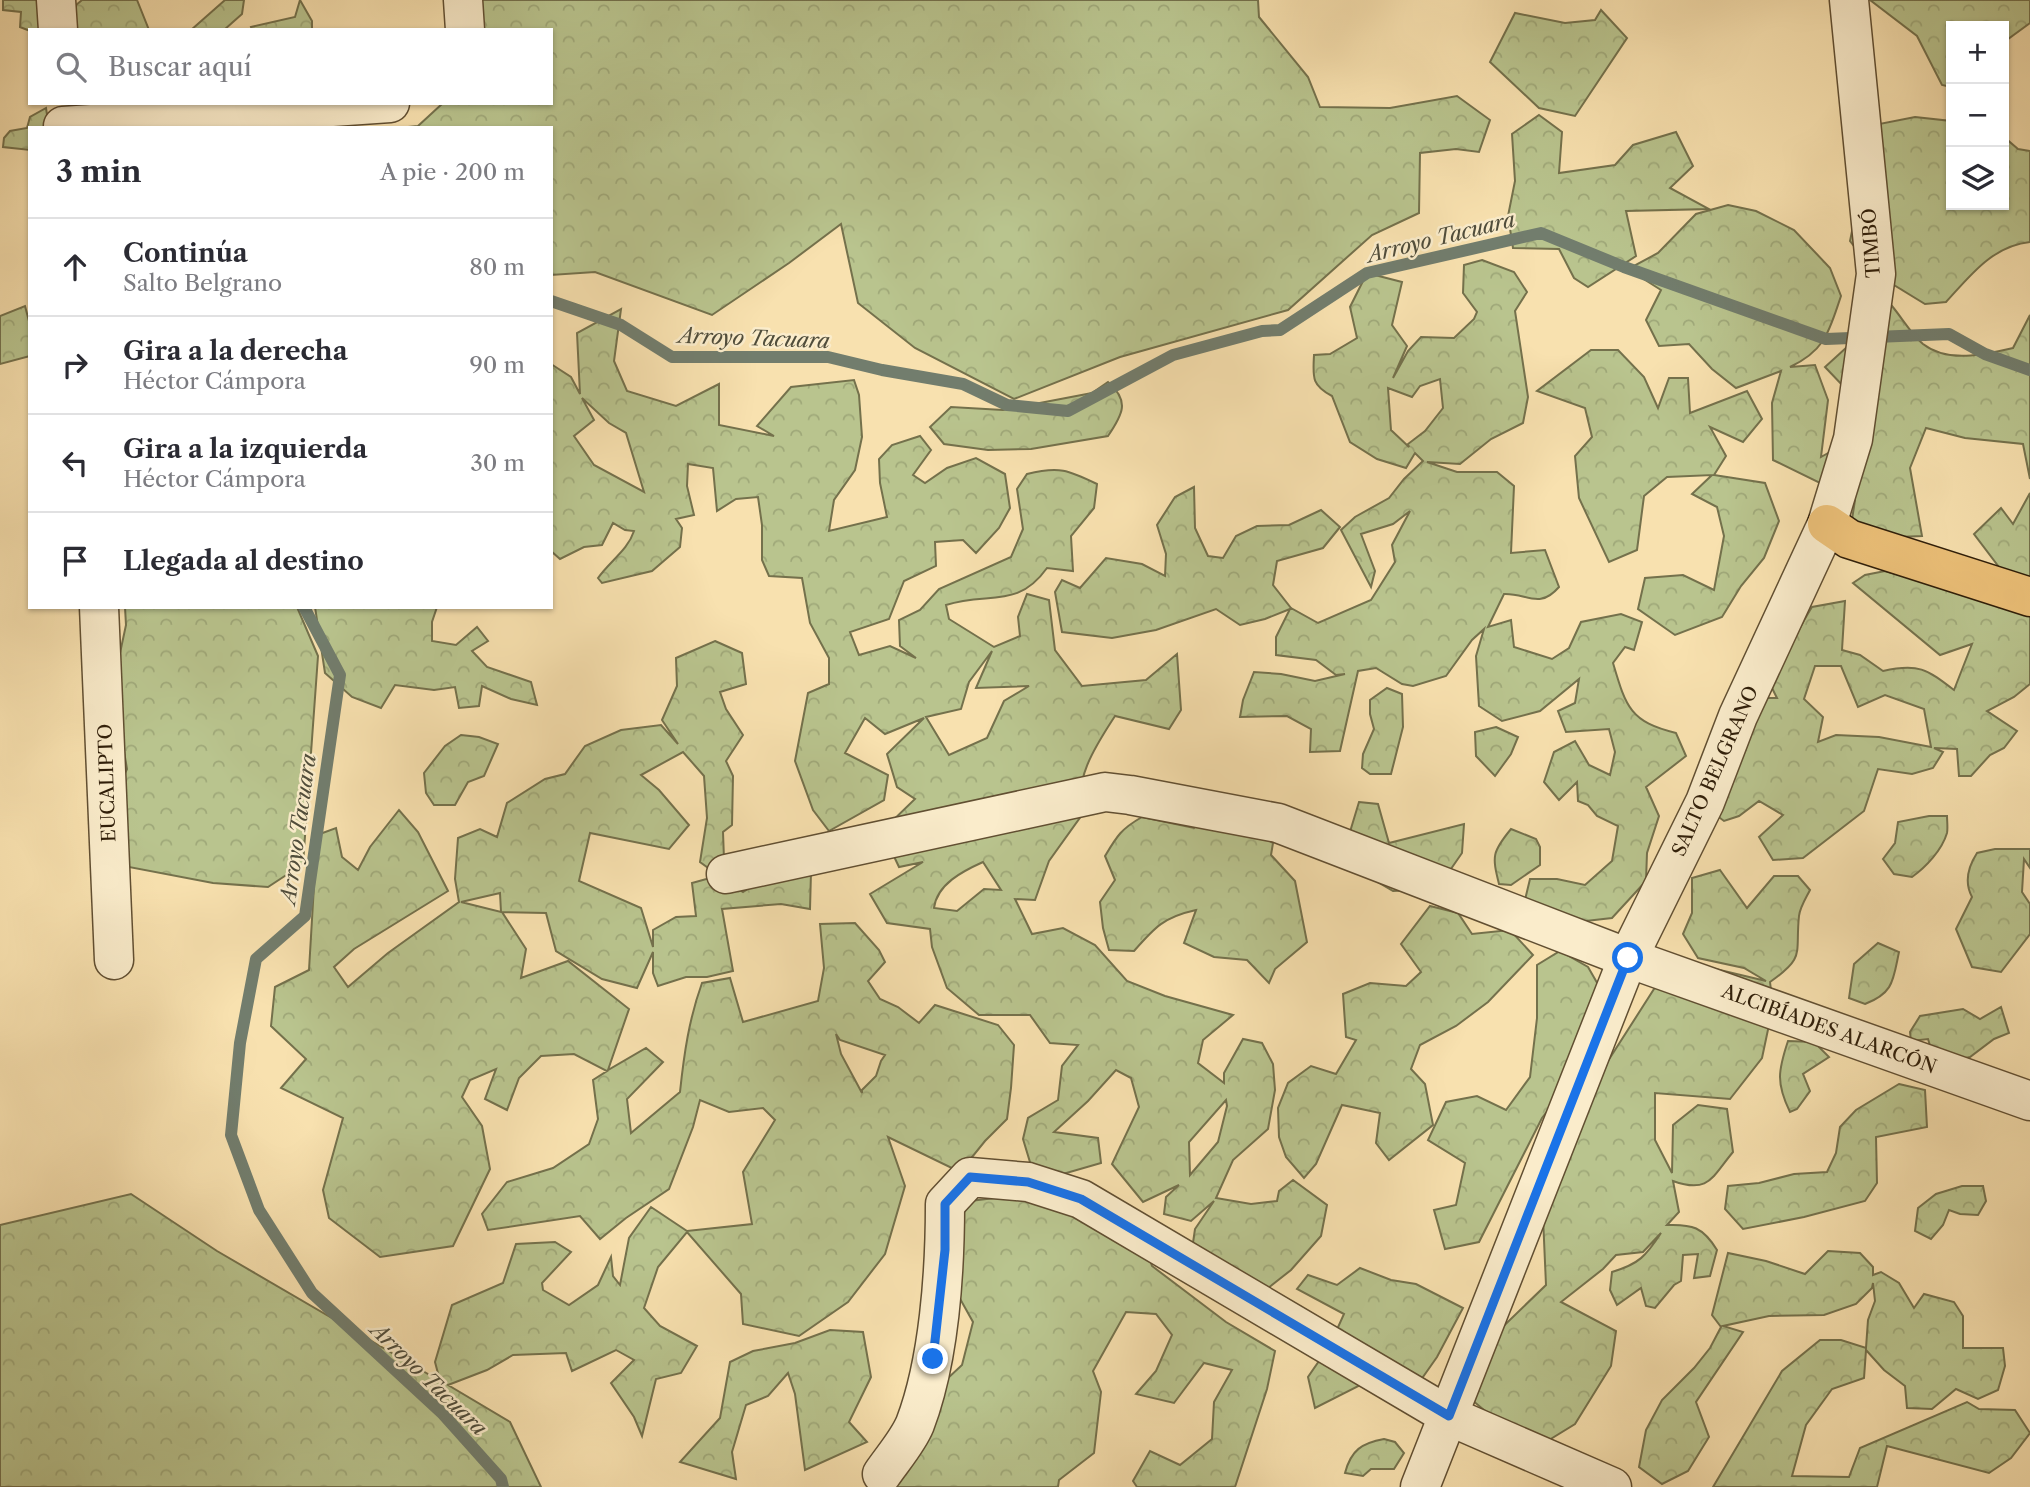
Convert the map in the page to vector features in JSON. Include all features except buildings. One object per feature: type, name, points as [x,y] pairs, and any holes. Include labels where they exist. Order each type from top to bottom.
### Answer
[{"type":"main road","points":[[1827,524],[1849,539],[2030,597]]},
{"type":"street","points":[[56,0],[58,28]]},
{"type":"street","points":[[463,0],[465,28]]},
{"type":"street","name":"TIMBÓ","points":[[1827,524],[1853,439],[1876,274],[1849,0]]},
{"type":"street","points":[[63,119],[349,105]]},
{"type":"street","name":"SALTO BELGRANO","points":[[1420,1487],[1628,958],[1705,803],[1738,716],[1827,524]]},
{"type":"street","name":"EUCALIPTO","points":[[99,609],[114,960]]},
{"type":"street","name":"ALCIBÍADES ALARCÓN","points":[[726,874],[1105,792],[1278,823],[1628,958],[2030,1101]]},
{"type":"street","points":[[882,1474],[914,1426],[933,1359],[945,1250],[945,1204],[970,1177],[1028,1182],[1081,1199],[1449,1416],[1612,1487]]},
{"type":"green space","points":[[3,0],[43,0],[40,28],[28,28],[28,30],[20,27],[21,12],[3,10]]},
{"type":"green space","points":[[82,0],[137,0],[148,28],[70,28],[68,12]]},
{"type":"green space","points":[[225,0],[244,0],[242,14],[226,28],[193,28]]},
{"type":"green space","points":[[300,0],[312,21],[312,28],[251,27],[295,17]]},
{"type":"green space","points":[[445,0],[1258,0],[1259,17],[1308,77],[1320,107],[1390,108],[1457,96],[1490,120],[1479,152],[1456,149],[1420,153],[1419,213],[1372,235],[1288,310],[1120,357],[1014,399],[915,348],[858,303],[841,224],[712,315],[595,272],[553,275],[553,126],[418,126],[441,105],[553,105],[553,28],[470,28]]},
{"type":"green space","points":[[1870,0],[2030,0],[2030,23],[2009,38],[2009,21],[1946,21],[1946,86],[1942,85],[1917,36]]},
{"type":"green space","points":[[1601,10],[1627,38],[1575,116],[1539,108],[1490,62],[1515,13],[1565,23],[1595,20]]},
{"type":"green space","points":[[46,108],[49,126],[28,126],[28,150],[3,147],[4,138],[10,131],[27,128],[30,117]]},
{"type":"green space","points":[[1539,115],[1562,132],[1559,173],[1615,165],[1633,145],[1676,132],[1693,166],[1670,188],[1709,209],[1626,211],[1636,256],[1588,287],[1574,278],[1559,249],[1513,248],[1508,216],[1515,181],[1512,134]]},
{"type":"green space","points":[[1915,117],[1946,120],[1946,210],[2009,210],[2009,141],[2018,149],[2030,151],[2030,242],[2004,249],[1993,256],[1946,302],[1925,304],[1876,274],[1850,241],[1874,125]]},
{"type":"green space","points":[[1728,205],[1756,211],[1794,230],[1830,268],[1841,296],[1829,329],[1819,346],[1802,361],[1790,367],[1815,365],[1828,400],[1821,457],[1853,439],[1866,410],[1825,367],[1892,306],[1923,344],[1933,350],[1955,356],[1979,355],[2013,348],[2030,315],[2030,479],[2023,444],[1965,438],[1926,428],[1910,468],[1922,536],[1849,539],[1855,500],[1773,460],[1772,403],[1781,371],[1736,388],[1712,369],[1689,344],[1659,346],[1646,320],[1661,290],[1628,269],[1658,253],[1696,214]]},
{"type":"green space","points":[[1482,260],[1514,272],[1527,292],[1515,311],[1528,397],[1523,423],[1491,439],[1460,464],[1427,462],[1457,472],[1497,472],[1514,486],[1511,553],[1545,550],[1559,587],[1552,594],[1539,599],[1504,594],[1488,627],[1511,620],[1514,647],[1552,659],[1569,648],[1581,622],[1621,614],[1642,622],[1634,650],[1625,647],[1613,663],[1622,691],[1639,718],[1676,733],[1686,756],[1646,787],[1659,816],[1647,853],[1646,881],[1612,918],[1577,922],[1524,904],[1530,879],[1557,879],[1585,885],[1612,861],[1618,826],[1597,816],[1588,805],[1578,801],[1577,782],[1559,800],[1544,782],[1554,752],[1575,741],[1589,765],[1610,775],[1615,752],[1609,729],[1566,732],[1558,711],[1575,703],[1579,679],[1540,711],[1502,721],[1479,706],[1476,656],[1484,629],[1472,640],[1446,676],[1413,686],[1402,684],[1376,668],[1358,671],[1340,751],[1310,752],[1311,729],[1287,716],[1240,717],[1243,700],[1254,672],[1315,681],[1345,674],[1336,675],[1316,660],[1276,655],[1276,637],[1290,609],[1240,625],[1216,609],[1156,630],[1112,638],[1062,632],[1055,592],[1062,580],[1080,588],[1106,558],[1142,564],[1165,576],[1166,554],[1157,525],[1175,497],[1194,487],[1195,528],[1208,556],[1223,558],[1236,536],[1257,526],[1289,525],[1321,510],[1340,527],[1323,548],[1277,561],[1273,585],[1291,608],[1318,623],[1371,600],[1395,562],[1392,545],[1410,511],[1393,524],[1361,534],[1375,571],[1371,587],[1341,530],[1355,517],[1389,498],[1423,461],[1415,453],[1406,468],[1377,459],[1350,442],[1332,396],[1320,388],[1315,380],[1314,355],[1330,354],[1357,338],[1350,307],[1367,273],[1402,282],[1392,325],[1407,346],[1393,378],[1408,351],[1421,337],[1454,338],[1474,319],[1477,312],[1463,293],[1464,265]],"holes":[[[1440,379],[1443,408],[1425,431],[1408,444],[1409,447],[1391,430],[1388,388],[1412,397],[1420,386]]]},
{"type":"green space","points":[[25,306],[28,317],[28,357],[0,364],[0,316]]},
{"type":"green space","points":[[621,309],[614,361],[627,391],[676,406],[719,384],[719,425],[774,436],[757,426],[791,387],[854,380],[859,395],[862,437],[855,470],[834,500],[829,531],[887,517],[880,483],[879,459],[892,445],[920,436],[931,450],[913,475],[925,483],[947,468],[976,458],[1005,474],[1010,508],[999,528],[976,553],[963,540],[935,542],[936,566],[904,581],[889,619],[850,632],[859,655],[890,646],[916,658],[900,646],[899,620],[920,610],[939,589],[1011,557],[1023,529],[1017,489],[1027,474],[1047,470],[1063,471],[1097,484],[1094,508],[1071,536],[1073,571],[1047,568],[1024,590],[1001,597],[946,605],[949,619],[994,647],[1020,636],[1018,617],[1027,594],[1049,600],[1055,650],[1082,686],[1146,680],[1177,654],[1181,710],[1169,729],[1115,716],[1095,749],[1084,775],[1081,800],[1084,812],[1049,861],[1035,900],[1015,899],[1032,934],[1063,928],[1095,945],[1127,981],[1165,996],[1233,1015],[1203,1040],[1198,1063],[1224,1083],[1224,1073],[1243,1039],[1262,1043],[1273,1064],[1275,1090],[1268,1129],[1233,1160],[1216,1198],[1251,1204],[1277,1201],[1279,1191],[1293,1180],[1327,1205],[1321,1236],[1291,1270],[1258,1296],[1190,1263],[1195,1229],[1214,1201],[1191,1221],[1164,1214],[1166,1197],[1179,1185],[1143,1202],[1112,1164],[1139,1107],[1131,1078],[1116,1070],[1088,1101],[1054,1132],[1098,1138],[1101,1163],[1056,1176],[1033,1172],[1023,1139],[1028,1118],[1058,1100],[1062,1066],[1078,1045],[1050,1043],[1030,1015],[979,1015],[947,988],[932,947],[930,929],[887,923],[870,894],[923,862],[899,867],[882,831],[915,799],[897,787],[887,754],[924,718],[885,734],[865,718],[845,753],[888,775],[884,800],[829,831],[813,810],[795,761],[808,693],[829,684],[829,658],[810,623],[802,578],[769,576],[762,560],[762,525],[758,497],[736,499],[717,511],[713,468],[688,464],[687,486],[694,515],[676,519],[682,528],[680,547],[652,571],[602,583],[598,578],[623,550],[634,531],[625,530],[613,523],[602,545],[584,547],[560,559],[553,553],[553,365],[571,377],[580,394],[577,333]],"holes":[[[582,398],[609,423],[626,433],[644,492],[594,465],[574,436],[594,420]],[[992,651],[976,688],[1029,686],[1004,701],[987,738],[949,755],[926,717],[961,709],[969,682]],[[983,862],[1001,890],[984,889],[957,911],[934,908],[946,885],[959,874]],[[1226,1100],[1227,1106],[1218,1142],[1190,1175],[1189,1142]]]},
{"type":"green space","points":[[1591,350],[1618,350],[1644,377],[1658,408],[1669,378],[1688,378],[1690,413],[1747,391],[1762,419],[1743,442],[1710,427],[1726,456],[1714,475],[1765,483],[1779,521],[1764,558],[1741,586],[1722,617],[1675,635],[1638,609],[1645,578],[1683,575],[1714,590],[1724,536],[1717,507],[1692,494],[1712,475],[1667,477],[1644,496],[1637,550],[1609,562],[1579,498],[1575,456],[1592,437],[1585,408],[1537,391]]},
{"type":"green space","points":[[1108,382],[1119,395],[1122,408],[1108,436],[1031,449],[988,450],[944,444],[930,427],[951,407],[1003,410],[1092,393]]},
{"type":"green space","points":[[2030,493],[2030,586],[2002,571],[1974,534],[2001,508],[2013,524]]},
{"type":"green space","points":[[1885,571],[2030,611],[2030,684],[2014,697],[1987,711],[2017,731],[2004,748],[1990,755],[1971,776],[1959,776],[1957,749],[1934,748],[1943,752],[1933,768],[1912,774],[1878,769],[1864,811],[1803,858],[1773,860],[1759,837],[1783,815],[1759,801],[1739,816],[1724,821],[1712,812],[1761,698],[1777,698],[1770,684],[1812,607],[1845,601],[1842,650],[1860,655],[1883,671],[1905,668],[1922,670],[1954,690],[1972,644],[1940,655],[1853,583],[1865,575]],"holes":[[[1815,666],[1841,666],[1858,707],[1885,695],[1924,709],[1931,747],[1879,737],[1836,735],[1818,742],[1823,717],[1804,699]]]},
{"type":"green space","points":[[125,609],[298,609],[318,656],[303,864],[268,887],[213,883],[113,864],[103,819],[127,769],[113,686],[126,625]]},
{"type":"green space","points":[[315,609],[436,609],[432,622],[432,641],[456,645],[477,627],[488,641],[472,651],[487,667],[531,682],[537,705],[511,699],[482,686],[479,706],[459,708],[455,687],[434,690],[395,685],[381,708],[352,697],[325,673]]},
{"type":"green space","points":[[715,641],[742,653],[746,684],[720,692],[726,709],[743,735],[726,761],[733,776],[732,825],[723,832],[724,859],[711,870],[700,862],[707,818],[704,776],[683,752],[641,775],[659,790],[689,825],[669,849],[590,833],[579,881],[641,908],[653,947],[653,930],[676,917],[696,916],[692,883],[717,876],[743,892],[767,876],[811,872],[810,909],[781,904],[722,909],[733,971],[707,977],[686,977],[658,986],[653,973],[653,952],[637,988],[602,979],[556,951],[546,913],[502,912],[526,949],[521,978],[568,961],[629,1009],[608,1070],[646,1048],[663,1062],[627,1099],[631,1133],[680,1092],[688,1037],[702,983],[730,978],[743,1022],[818,1001],[824,968],[820,924],[855,923],[879,950],[885,962],[868,981],[880,999],[898,1007],[919,1023],[935,1005],[998,1025],[1014,1045],[1007,1119],[960,1172],[888,1137],[905,1186],[885,1254],[848,1302],[799,1336],[743,1324],[741,1294],[687,1232],[658,1267],[644,1308],[660,1326],[697,1346],[681,1373],[656,1379],[642,1436],[634,1417],[611,1383],[634,1360],[616,1350],[572,1371],[566,1353],[513,1355],[487,1370],[448,1385],[510,1422],[541,1487],[0,1487],[0,1225],[131,1194],[217,1251],[440,1381],[435,1362],[452,1305],[503,1283],[516,1244],[555,1242],[571,1252],[542,1283],[543,1290],[569,1305],[598,1285],[611,1257],[613,1276],[620,1285],[629,1238],[651,1207],[687,1231],[752,1224],[743,1172],[775,1120],[763,1108],[729,1112],[700,1100],[693,1127],[669,1189],[600,1239],[580,1216],[488,1230],[482,1214],[507,1182],[553,1168],[589,1144],[598,1119],[593,1080],[607,1071],[574,1054],[541,1056],[519,1078],[507,1110],[485,1099],[496,1069],[470,1080],[462,1097],[482,1126],[490,1169],[453,1246],[380,1257],[329,1218],[323,1190],[343,1118],[281,1088],[306,1059],[271,1026],[275,987],[309,970],[317,835],[336,828],[342,857],[358,870],[370,847],[399,810],[418,832],[448,891],[354,949],[334,967],[348,987],[388,953],[459,902],[455,879],[458,838],[480,829],[497,837],[507,803],[545,779],[565,774],[585,746],[621,730],[661,725],[678,744],[662,720],[677,686],[676,658]],"holes":[[[500,893],[501,912],[461,902]],[[836,1034],[840,1040],[885,1055],[876,1076],[862,1093],[841,1054]]]},
{"type":"green space","points":[[1387,688],[1402,694],[1403,727],[1391,774],[1370,774],[1362,768],[1363,754],[1374,729],[1370,700]]},
{"type":"green space","points":[[1496,727],[1518,737],[1511,754],[1495,776],[1476,756],[1475,732]]},
{"type":"green space","points":[[461,735],[479,737],[498,744],[484,776],[468,782],[455,805],[434,805],[426,793],[424,773],[445,746]]},
{"type":"green space","points":[[1359,802],[1378,804],[1389,843],[1464,824],[1462,853],[1437,889],[1393,891],[1364,874],[1343,855]]},
{"type":"green space","points":[[1929,816],[1947,816],[1947,833],[1941,846],[1928,863],[1912,877],[1894,874],[1883,859],[1895,843],[1898,822]]},
{"type":"green space","points":[[1142,817],[1194,828],[1202,820],[1249,829],[1273,843],[1271,855],[1295,881],[1307,942],[1275,969],[1269,983],[1247,960],[1214,957],[1184,943],[1196,910],[1161,924],[1134,951],[1109,950],[1100,902],[1115,880],[1105,856],[1120,834]]},
{"type":"green space","points":[[1511,829],[1536,839],[1540,847],[1540,865],[1511,885],[1499,884],[1495,855]]},
{"type":"green space","points":[[1995,849],[2030,849],[2030,868],[2024,859],[2022,892],[2030,904],[2030,934],[2001,972],[1972,967],[1956,929],[1972,897],[1968,880],[1974,858],[1977,853]]},
{"type":"green space","points":[[1720,870],[1747,908],[1774,876],[1798,876],[1810,890],[1800,913],[1798,947],[1794,960],[1770,982],[1773,1006],[1762,1058],[1730,1099],[1655,1093],[1655,1140],[1672,1173],[1673,1125],[1698,1105],[1727,1109],[1733,1152],[1709,1181],[1685,1185],[1673,1181],[1679,1212],[1667,1225],[1690,1226],[1707,1236],[1717,1250],[1710,1276],[1694,1278],[1698,1254],[1683,1255],[1681,1281],[1674,1285],[1655,1308],[1646,1306],[1641,1288],[1617,1305],[1610,1290],[1612,1272],[1641,1258],[1661,1233],[1643,1252],[1616,1255],[1603,1269],[1561,1302],[1616,1331],[1611,1366],[1575,1424],[1549,1440],[1514,1435],[1472,1400],[1487,1342],[1546,1285],[1543,1217],[1592,1086],[1654,989],[1695,964],[1766,981],[1744,968],[1698,958],[1683,934],[1692,913],[1692,878]]},
{"type":"green space","points":[[1430,906],[1458,913],[1472,934],[1510,930],[1533,955],[1488,1002],[1456,1026],[1420,1045],[1411,1069],[1425,1084],[1433,1125],[1389,1160],[1376,1143],[1380,1113],[1342,1105],[1316,1164],[1304,1178],[1286,1157],[1279,1137],[1278,1108],[1288,1083],[1311,1066],[1336,1074],[1356,1040],[1346,1037],[1343,994],[1370,983],[1406,986],[1421,972],[1401,944]]},
{"type":"green space","points":[[1878,943],[1899,952],[1891,984],[1882,995],[1865,1004],[1849,998],[1854,964]]},
{"type":"green space","points":[[1560,951],[1588,967],[1611,1007],[1591,1056],[1542,1118],[1479,1242],[1445,1249],[1434,1210],[1456,1205],[1465,1163],[1428,1140],[1446,1102],[1477,1096],[1506,1110],[1530,1077],[1537,1018],[1537,965]]},
{"type":"green space","points":[[2001,1007],[2009,1033],[1994,1039],[1970,1057],[1944,1063],[1933,1055],[1928,1039],[1911,1041],[1910,1032],[1920,1016],[1963,1009],[1980,1019]]},
{"type":"green space","points":[[1788,1041],[1814,1042],[1829,1057],[1803,1074],[1810,1091],[1797,1109],[1790,1112],[1782,1093],[1780,1077]]},
{"type":"green space","points":[[1899,1084],[1925,1090],[1927,1127],[1876,1137],[1877,1183],[1865,1201],[1743,1229],[1725,1209],[1728,1186],[1759,1183],[1794,1174],[1827,1172],[1836,1153],[1840,1127],[1856,1110]]},
{"type":"green space","points":[[1962,1186],[1983,1186],[1986,1201],[1978,1215],[1949,1210],[1943,1225],[1931,1239],[1915,1231],[1918,1208],[1936,1194]]},
{"type":"green space","points":[[1020,1195],[1133,1208],[1152,1266],[1226,1322],[1275,1351],[1267,1389],[1235,1487],[1137,1487],[1133,1481],[1150,1451],[1180,1465],[1212,1439],[1214,1402],[1232,1370],[1204,1363],[1174,1403],[1136,1394],[1156,1371],[1172,1335],[1156,1314],[1126,1312],[1093,1371],[1101,1392],[1094,1453],[1059,1480],[1058,1487],[887,1487],[941,1405],[947,1379],[962,1365],[973,1322],[954,1288],[945,1249],[970,1201]]},
{"type":"green space","points":[[1828,1251],[1860,1253],[1873,1267],[1873,1275],[1881,1272],[1899,1283],[1914,1308],[1924,1294],[1954,1302],[1963,1316],[1963,1348],[2003,1348],[2005,1366],[1998,1390],[1978,1399],[1956,1389],[1932,1409],[1907,1408],[1905,1386],[1884,1370],[1866,1350],[1864,1378],[1832,1389],[1806,1425],[1792,1476],[1849,1477],[1860,1448],[1967,1402],[1979,1409],[2015,1410],[2030,1433],[2011,1458],[1989,1473],[1887,1446],[1877,1487],[1713,1487],[1782,1371],[1820,1340],[1841,1340],[1866,1348],[1868,1320],[1875,1301],[1873,1283],[1872,1288],[1856,1304],[1824,1315],[1769,1316],[1723,1326],[1743,1332],[1696,1402],[1709,1437],[1688,1471],[1662,1484],[1639,1467],[1646,1430],[1662,1400],[1694,1368],[1710,1348],[1721,1327],[1712,1315],[1728,1253],[1766,1261],[1805,1274]]},
{"type":"green space","points":[[1360,1268],[1391,1280],[1416,1284],[1463,1308],[1437,1357],[1411,1394],[1374,1378],[1315,1408],[1308,1377],[1330,1345],[1344,1314],[1297,1289],[1308,1275],[1337,1285]]},
{"type":"green space","points":[[830,1330],[863,1332],[871,1377],[849,1422],[867,1442],[805,1470],[795,1394],[788,1373],[768,1396],[746,1405],[732,1452],[736,1479],[680,1462],[720,1418],[730,1362],[753,1351],[795,1343]]},
{"type":"green space","points":[[1384,1439],[1395,1442],[1404,1453],[1394,1469],[1371,1469],[1363,1476],[1345,1473],[1358,1449]]},
{"type":"waterway","name":"Arroyo Tacuara","points":[[553,302],[621,325],[672,357],[828,357],[882,370],[963,384],[1007,405],[1068,411],[1173,355],[1262,331],[1280,330],[1367,273],[1541,233],[1624,267],[1826,339],[1949,334],[1985,354],[2030,370]]},
{"type":"waterway","name":"Arroyo Tacuara","points":[[305,609],[340,675],[305,916],[256,959],[240,1043],[231,1135],[259,1210],[312,1293],[442,1413],[501,1479],[503,1487]]},
{"type":"route","points":[[933,1359],[945,1250],[945,1204],[970,1177],[1028,1182],[1081,1199],[1449,1416],[1628,958]]}]
